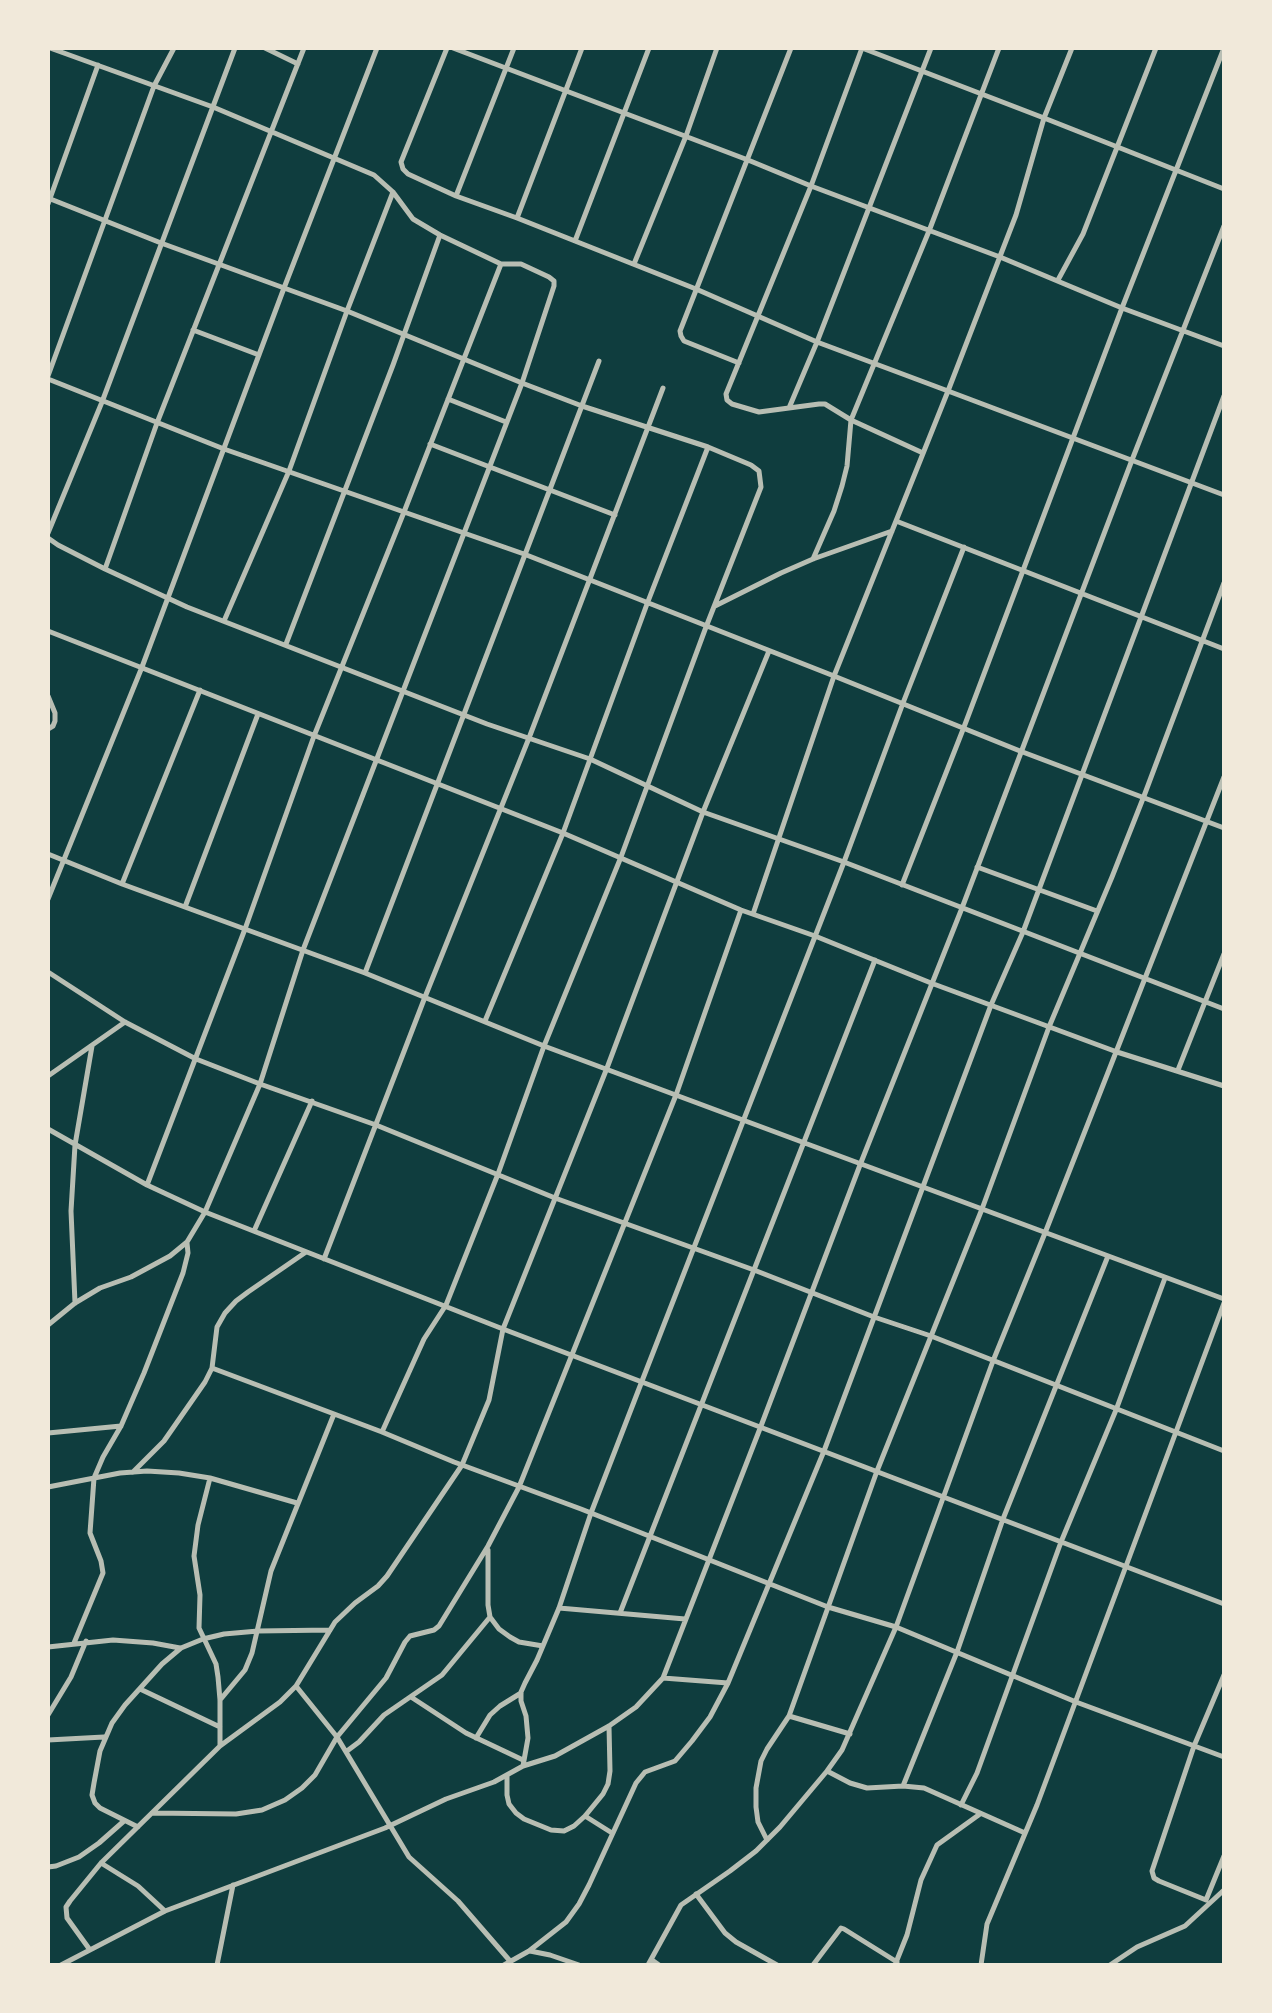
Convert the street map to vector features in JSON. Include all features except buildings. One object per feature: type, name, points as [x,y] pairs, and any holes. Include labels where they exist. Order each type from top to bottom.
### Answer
[{"type":"street","points":[[48,1325],[100,1288],[131,1277],[170,1256],[187,1242],[205,1212],[260,1084],[303,950],[490,468],[554,286],[554,281],[549,277],[521,264],[501,264],[411,218],[393,192],[374,175],[213,107],[50,48]]},
{"type":"street","points":[[174,48],[154,86],[48,378],[224,449],[524,554],[1020,751],[1224,828]]},
{"type":"street","points":[[235,48],[102,402],[48,536],[58,545],[166,598],[462,715],[590,759],[703,812],[778,837],[1224,1009]]},
{"type":"street","points":[[265,48],[298,64]]},
{"type":"street","points":[[105,569],[157,423],[304,48]]},
{"type":"street","points":[[48,899],[142,667],[377,48]]},
{"type":"street","points":[[1224,346],[686,136],[450,48],[401,162],[408,174],[456,196],[696,289],[817,342],[1224,495]]},
{"type":"street","points":[[456,196],[514,48]]},
{"type":"street","points":[[517,218],[582,48]]},
{"type":"street","points":[[575,241],[649,48]]},
{"type":"street","points":[[634,264],[686,136],[717,48]]},
{"type":"street","points":[[739,363],[684,341],[680,331],[791,48]]},
{"type":"street","points":[[923,453],[851,420],[825,404],[759,412],[732,404],[726,394],[811,186],[862,48],[1224,189]]},
{"type":"street","points":[[789,408],[931,48]]},
{"type":"street","points":[[813,559],[842,486],[851,420],[929,231],[999,48]]},
{"type":"street","points":[[753,914],[834,676],[1016,215],[1044,118],[1072,48]]},
{"type":"street","points":[[1058,280],[1083,234],[1156,48]]},
{"type":"street","points":[[902,885],[1224,48]]},
{"type":"street","points":[[98,65],[49,200],[347,311],[582,406],[708,447],[759,471],[761,487],[621,857],[544,1046],[498,1174],[446,1305],[424,1339],[382,1432]]},
{"type":"street","points":[[224,621],[289,471],[393,192]]},
{"type":"street","points":[[61,1965],[165,1911],[391,1826],[446,1799],[507,1776],[523,1763],[555,1756],[636,1707],[663,1678],[1224,226]]},
{"type":"street","points":[[286,644],[440,235]]},
{"type":"street","points":[[147,1185],[245,929],[314,736],[501,264]]},
{"type":"street","points":[[193,330],[259,355]]},
{"type":"street","points":[[365,973],[599,361]]},
{"type":"street","points":[[324,1259],[425,997],[502,809],[663,388]]},
{"type":"street","points":[[296,1686],[347,1751],[409,1857],[458,1901],[507,1963],[529,1951],[566,1922],[579,1904],[636,1783],[645,1772],[675,1761],[710,1717],[728,1683],[824,1451],[1224,396]]},
{"type":"street","points":[[448,399],[506,422]]},
{"type":"street","points":[[430,444],[615,515]]},
{"type":"street","points":[[485,1021],[563,833],[708,447]]},
{"type":"street","points":[[896,521],[1224,649]]},
{"type":"street","points":[[714,606],[813,559],[892,531]]},
{"type":"street","points":[[523,1763],[528,1726],[521,1692],[559,1608],[591,1513],[964,547]]},
{"type":"street","points":[[767,1840],[758,1822],[758,1773],[767,1749],[789,1716],[877,1471],[982,1209],[1049,1027],[1144,796],[1224,583]]},
{"type":"street","points":[[48,631],[563,833],[741,910],[1117,1052],[1224,1086]]},
{"type":"street","points":[[90,1950],[67,1918],[70,1901],[101,1863],[220,1746],[280,1702],[296,1686],[344,1613],[387,1576],[462,1465],[489,1400],[503,1329],[607,1068],[703,812],[769,651]]},
{"type":"street","points":[[122,884],[200,690]]},
{"type":"street","points":[[48,696],[55,721],[48,729]]},
{"type":"street","points":[[185,907],[258,714]]},
{"type":"street","points":[[659,1965],[650,1962],[681,1905],[730,1871],[767,1840],[827,1771],[850,1734],[896,1627],[993,1361],[1224,777]]},
{"type":"street","points":[[48,854],[365,973],[544,1046],[1224,1301],[1076,1702],[987,1924],[981,1965]]},
{"type":"street","points":[[977,867],[1097,911]]},
{"type":"street","points":[[152,1813],[236,1814],[262,1810],[285,1800],[315,1775],[337,1737],[386,1678],[410,1636],[439,1626],[488,1546],[519,1487],[676,1095],[741,910]]},
{"type":"street","points":[[1178,1070],[1224,954]]},
{"type":"street","points":[[620,1613],[875,960]]},
{"type":"street","points":[[48,972],[125,1022],[196,1059],[376,1125],[555,1198],[931,1336],[1224,1451]]},
{"type":"street","points":[[48,1076],[125,1022]]},
{"type":"street","points":[[75,1303],[71,1211],[75,1145],[92,1046]]},
{"type":"street","points":[[254,1231],[312,1101]]},
{"type":"street","points":[[48,1129],[147,1185],[205,1212],[1224,1604]]},
{"type":"street","points":[[74,1643],[103,1573],[90,1533],[94,1478],[144,1373],[183,1273],[187,1242]]},
{"type":"street","points":[[133,1472],[164,1441],[196,1398],[212,1368],[217,1327],[225,1313],[248,1292],[307,1252]]},
{"type":"street","points":[[903,1786],[957,1652],[1003,1519],[1108,1256]]},
{"type":"street","points":[[961,1805],[977,1773],[1061,1542],[1116,1410],[1165,1278]]},
{"type":"street","points":[[212,1368],[828,1607],[896,1627],[1076,1702],[1224,1757]]},
{"type":"street","points":[[220,1700],[245,1670],[258,1631],[271,1571],[334,1414]]},
{"type":"street","points":[[48,1433],[121,1426]]},
{"type":"street","points":[[48,1487],[133,1472],[179,1473],[210,1478],[297,1503]]},
{"type":"street","points":[[210,1478],[194,1556],[200,1595],[199,1628],[216,1664],[220,1746]]},
{"type":"street","points":[[488,1546],[490,1617],[499,1629],[519,1642],[543,1646]]},
{"type":"street","points":[[559,1608],[685,1619]]},
{"type":"street","points":[[347,1751],[384,1715],[449,1668],[490,1617]]},
{"type":"street","points":[[138,1827],[100,1808],[92,1795],[104,1737],[112,1723],[162,1664],[181,1648],[224,1634],[330,1630]]},
{"type":"street","points":[[48,1715],[71,1677],[86,1641]]},
{"type":"street","points":[[48,1647],[86,1641],[135,1641],[181,1648]]},
{"type":"street","points":[[1206,1900],[1159,1881],[1152,1871],[1194,1746],[1224,1675]]},
{"type":"street","points":[[663,1678],[728,1683]]},
{"type":"street","points":[[140,1689],[220,1727]]},
{"type":"street","points":[[476,1738],[490,1715],[521,1692]]},
{"type":"street","points":[[411,1697],[523,1763]]},
{"type":"street","points":[[789,1716],[850,1734]]},
{"type":"street","points":[[507,1776],[509,1804],[516,1813],[551,1830],[564,1831],[585,1816],[608,1784],[609,1726]]},
{"type":"street","points":[[48,1740],[104,1737]]},
{"type":"street","points":[[827,1771],[867,1788],[924,1788],[1025,1833]]},
{"type":"street","points":[[813,1965],[841,1928],[896,1964],[921,1880],[937,1845],[981,1813]]},
{"type":"street","points":[[585,1816],[612,1833]]},
{"type":"street","points":[[48,1867],[79,1857],[124,1821]]},
{"type":"street","points":[[1202,1909],[1224,1856]]},
{"type":"street","points":[[101,1863],[138,1886],[165,1911]]},
{"type":"street","points":[[217,1965],[233,1884]]},
{"type":"street","points":[[1110,1965],[1137,1947],[1185,1926],[1224,1890]]},
{"type":"street","points":[[696,1894],[725,1933],[743,1947],[777,1965]]},
{"type":"street","points":[[529,1951],[579,1965]]}]
